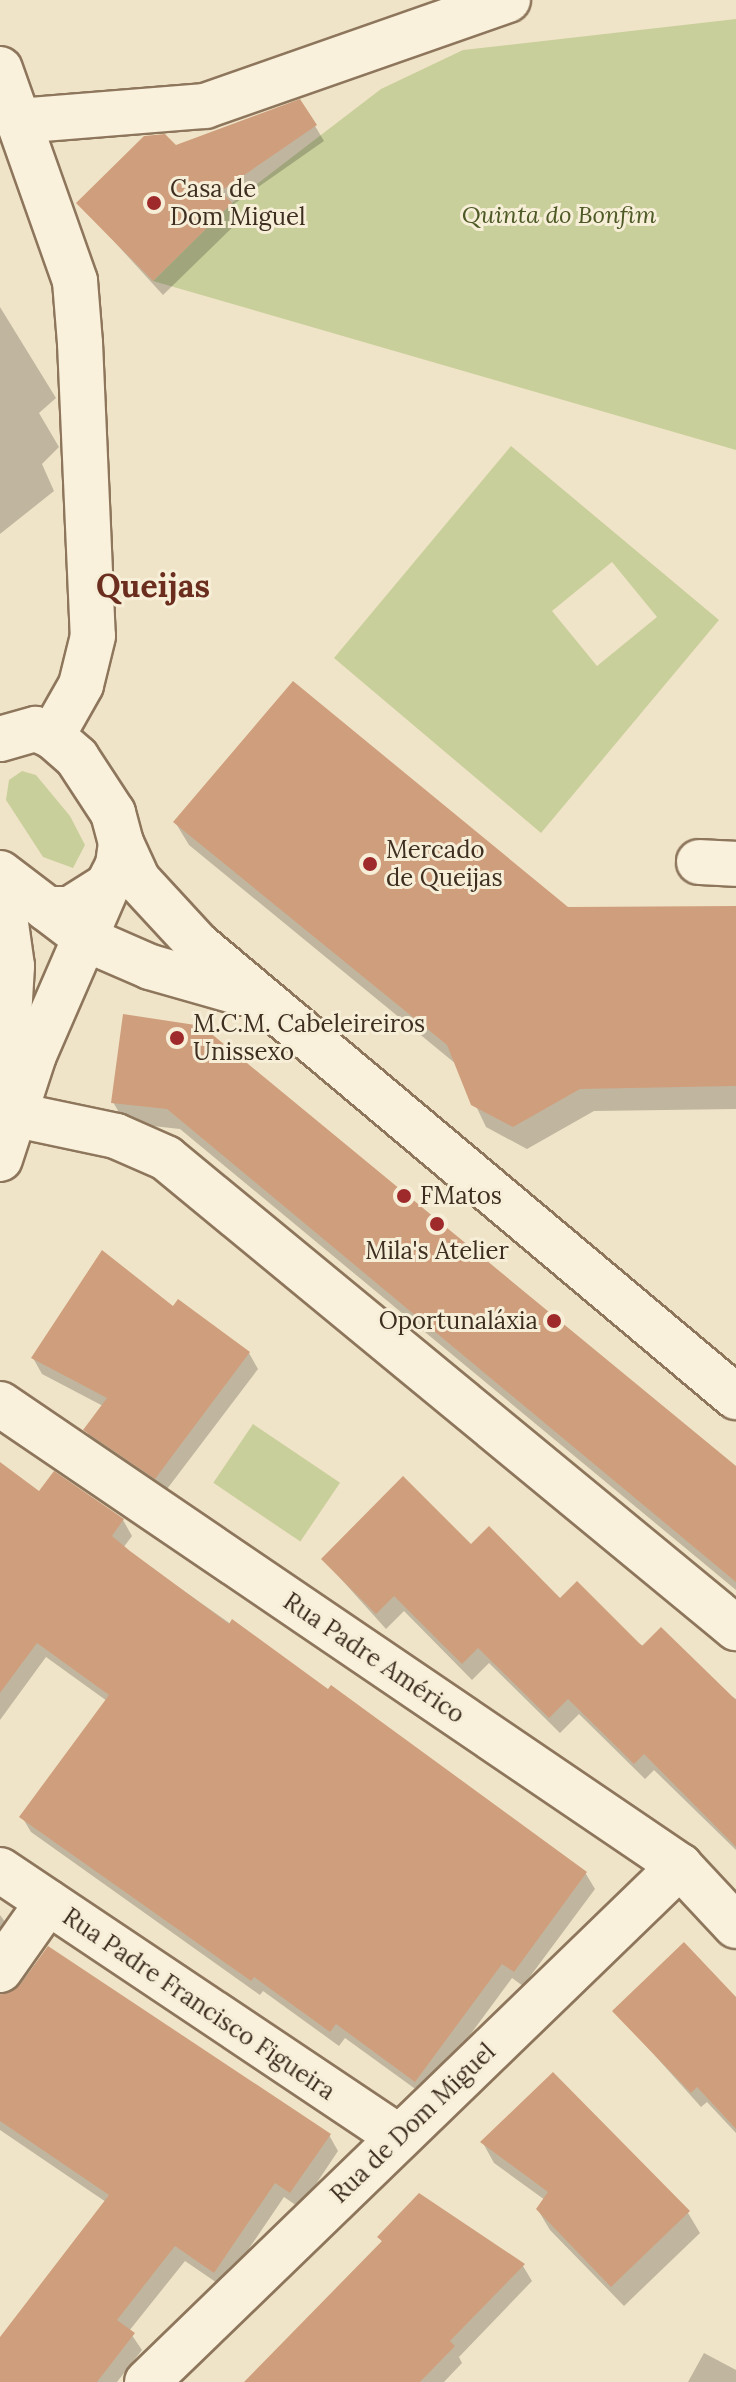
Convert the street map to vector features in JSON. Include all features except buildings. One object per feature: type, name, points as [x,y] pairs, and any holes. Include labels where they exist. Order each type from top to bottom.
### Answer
[{"type":"street","points":[[18,121],[205,106],[508,0]]},
{"type":"street","points":[[0,69],[75,281],[91,522],[93,636],[81,685],[29,735]]},
{"type":"street","points":[[0,702],[29,735],[101,789],[138,880],[167,915],[259,999],[736,1397]]},
{"type":"street","points":[[0,1159],[12,1114],[118,865],[121,843]]},
{"type":"street","points":[[0,873],[88,940],[150,967],[259,999]]},
{"type":"street","points":[[0,881],[12,966],[7,1049],[12,1114]]},
{"type":"street","points":[[47,909],[70,909],[108,885]]},
{"type":"street","points":[[12,1114],[116,1136],[166,1158],[736,1628]]},
{"type":"street","name":"Rua Padre Américo","points":[[0,1404],[680,1866],[736,1926]]},
{"type":"street","name":"Rua de Dom Miguel","points":[[147,2382],[680,1866]]},
{"type":"street","name":"Rua Padre Francisco Figueira","points":[[0,1870],[399,2137]]},
{"type":"street","points":[[0,1970],[48,1902]]},
{"type":"green space","name":"Quinta do Bonfim","points":[[736,19],[736,450],[153,281],[232,203],[381,89],[463,50]]},
{"type":"green space","points":[[511,446],[719,620],[541,833],[334,658]],"holes":[[[612,562],[657,617],[597,666],[552,611]]]},
{"type":"green space","points":[[22,771],[36,775],[70,816],[85,845],[73,868],[43,857],[6,800],[9,780]]},
{"type":"green space","points":[[253,1424],[340,1483],[300,1542],[213,1483]]},
{"type":"place","name":"Casa de Dom Miguel","points":[[154,203]]},
{"type":"place","name":"Mercado de Queijas","points":[[370,864]]},
{"type":"place","name":"M.C.M. Cabeleireiros Unissexo","points":[[177,1038]]},
{"type":"place","name":"FMatos","points":[[404,1196]]},
{"type":"place","name":"Mila's Atelier","points":[[437,1224]]},
{"type":"place","name":"Oportunaláxia","points":[[554,1321]]},
{"type":"district","name":"Queijas","points":[[153,586]]}]
